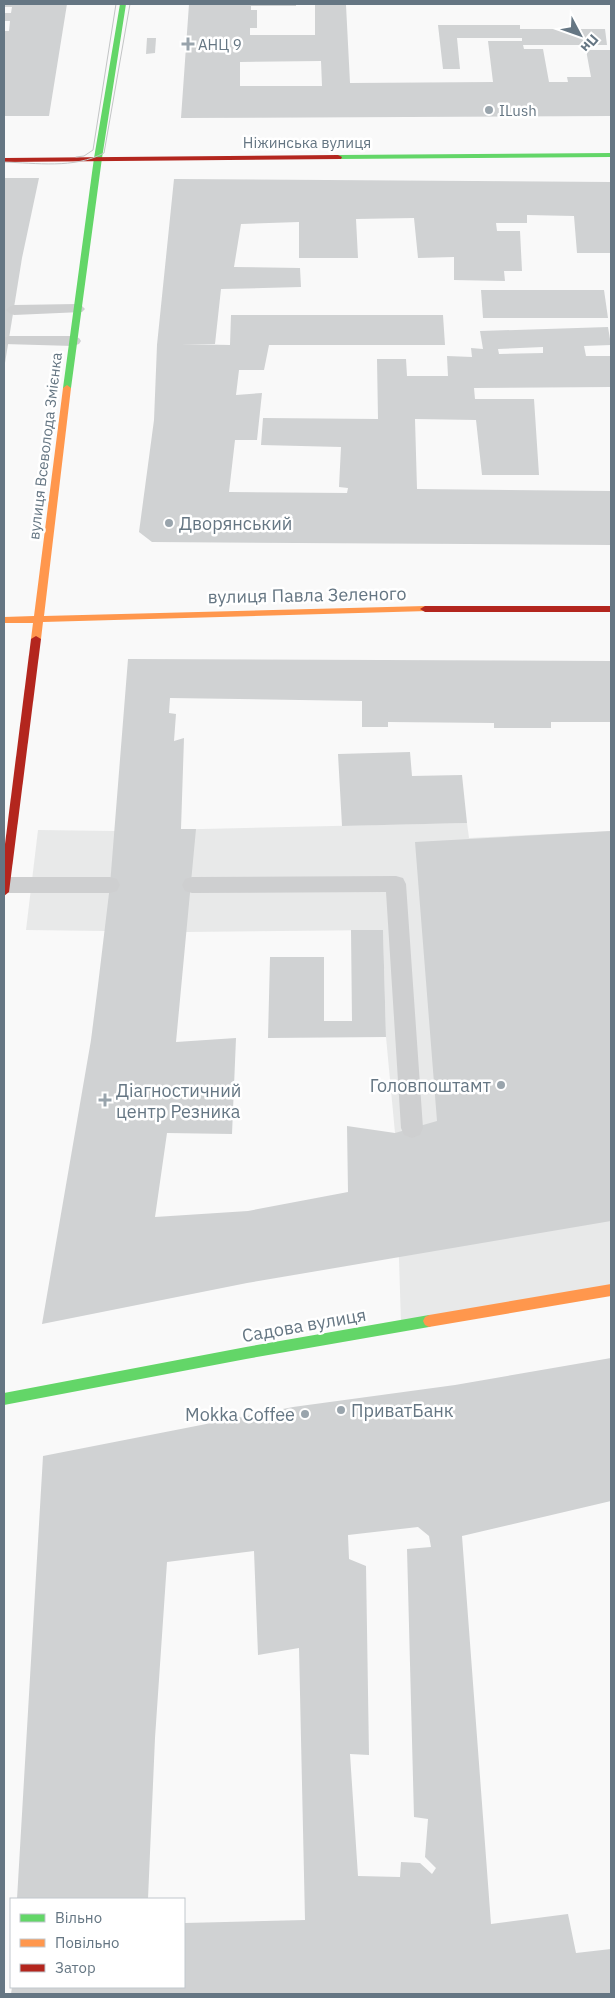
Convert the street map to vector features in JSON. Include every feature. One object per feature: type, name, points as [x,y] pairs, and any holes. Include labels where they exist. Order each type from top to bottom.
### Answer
[{"type":"street","name":"вулиця Всеволода Змієнка","points":[[4,889],[77,309],[123,4]]},
{"type":"street","name":"Ніжинська вулиця","points":[[4,160],[611,155]]},
{"type":"street","name":"вулиця Павла Зеленого","points":[[4,620],[480,608],[611,609]]},
{"type":"street","name":"Садова вулиця","points":[[4,1399],[246,1353],[611,1290]]},
{"type":"lane","points":[[14,310],[77,309]]},
{"type":"lane","points":[[9,341],[73,341]]},
{"type":"lane","points":[[192,884],[396,884],[412,1128]]},
{"type":"lane","points":[[4,889],[110,885]]},
{"type":"shaded area","name":"Головпоштамт","points":[[467,823],[469,838],[611,831],[611,1285],[401,1323],[395,1133],[386,1037],[383,930],[186,932],[26,930],[38,830],[115,831]]},
{"type":"building","points":[[4,4],[67,4],[49,116],[4,116],[4,31],[9,31],[10,21],[4,21],[4,13],[11,13],[12,7],[4,7]]},
{"type":"building","points":[[189,4],[296,4],[296,6],[251,6],[251,10],[257,10],[257,28],[250,28],[250,35],[315,35],[315,5],[346,5],[350,83],[493,82],[488,41],[522,41],[522,38],[457,38],[460,69],[443,69],[438,25],[520,25],[520,29],[605,29],[607,45],[523,45],[524,49],[543,49],[549,82],[568,82],[567,77],[591,77],[586,50],[611,50],[611,116],[181,118]],"holes":[[[321,61],[322,86],[240,86],[240,62]]]},
{"type":"building","points":[[147,38],[156,38],[155,53],[146,54]]},
{"type":"building","points":[[4,178],[39,178],[22,258],[5,363]]},
{"type":"building","points":[[174,179],[611,182],[611,253],[577,253],[574,216],[527,215],[527,223],[496,223],[497,231],[520,231],[522,271],[504,271],[505,281],[454,280],[454,257],[418,258],[414,218],[356,219],[358,258],[299,258],[299,222],[241,224],[234,267],[300,268],[301,287],[221,289],[215,344],[181,344],[230,345],[231,315],[443,315],[445,345],[269,345],[264,370],[239,370],[236,395],[262,393],[257,440],[235,440],[229,492],[347,493],[348,488],[339,487],[341,447],[261,445],[263,418],[378,419],[377,359],[406,359],[407,376],[448,376],[447,356],[472,357],[471,348],[483,349],[480,331],[608,327],[611,345],[584,346],[586,356],[611,356],[611,387],[474,388],[475,399],[534,399],[539,475],[482,475],[476,420],[415,419],[417,489],[611,491],[611,545],[152,542],[139,532],[154,420],[157,345]],"holes":[[[543,347],[543,353],[499,354],[498,349]]]},
{"type":"building","points":[[481,290],[604,290],[608,318],[483,318]]},
{"type":"building","points":[[128,659],[611,661],[611,722],[551,722],[551,728],[494,728],[494,723],[388,722],[388,727],[362,727],[362,701],[170,698],[169,713],[176,714],[174,741],[184,738],[181,829],[196,829],[176,1042],[236,1038],[232,1134],[167,1133],[155,1217],[248,1211],[348,1192],[347,1126],[395,1133],[437,1121],[415,842],[611,831],[611,1221],[247,1283],[42,1324],[91,1040],[110,885]]},
{"type":"building","points":[[410,752],[412,776],[462,775],[467,823],[342,826],[338,754]]},
{"type":"building","points":[[351,930],[383,930],[386,1037],[268,1038],[270,957],[324,957],[324,1021],[352,1021]]},
{"type":"building","points":[[611,1358],[611,1501],[462,1536],[491,1924],[568,1914],[576,1953],[611,1949],[611,1994],[11,1994],[12,1988],[185,1988],[185,1923],[305,1920],[299,1648],[258,1655],[254,1551],[167,1562],[155,1738],[148,1898],[17,1898],[43,1456],[293,1407],[455,1385]],"holes":[[[418,1527],[429,1536],[431,1547],[407,1549],[414,1817],[428,1819],[425,1857],[436,1868],[432,1874],[420,1863],[401,1862],[400,1877],[358,1876],[350,1754],[369,1755],[366,1566],[349,1559],[348,1535]]]},
{"type":"tram line","points":[[76,157],[84,156],[93,150],[116,4]]},
{"type":"tram line","points":[[4,162],[68,163],[92,158],[104,153],[130,4]]},
{"type":"traffic: fast","points":[[67,388],[98,158],[123,4]]},
{"type":"traffic: fast","points":[[338,157],[611,155]]},
{"type":"traffic: fast","points":[[4,1399],[246,1353],[429,1321]]},
{"type":"traffic: slow","points":[[36,639],[67,388]]},
{"type":"traffic: slow","points":[[4,620],[425,609]]},
{"type":"traffic: slow","points":[[429,1321],[611,1290]]},
{"type":"traffic: jam","points":[[4,160],[338,157]]},
{"type":"traffic: jam","points":[[425,609],[611,609]]},
{"type":"traffic: jam","points":[[4,892],[36,639]]},
{"type":"place","name":"АНЦ 9","points":[[188,44]]},
{"type":"place","name":"ILush","points":[[489,110]]},
{"type":"place","name":"Дворянський","points":[[169,523]]},
{"type":"place","name":"Головпоштамт","points":[[501,1085]]},
{"type":"place","name":"Діагностичний центр Резника","points":[[105,1100]]},
{"type":"place","name":"ПриватБанк","points":[[341,1410]]},
{"type":"place","name":"Mokka Coffee","points":[[305,1414]]}]
